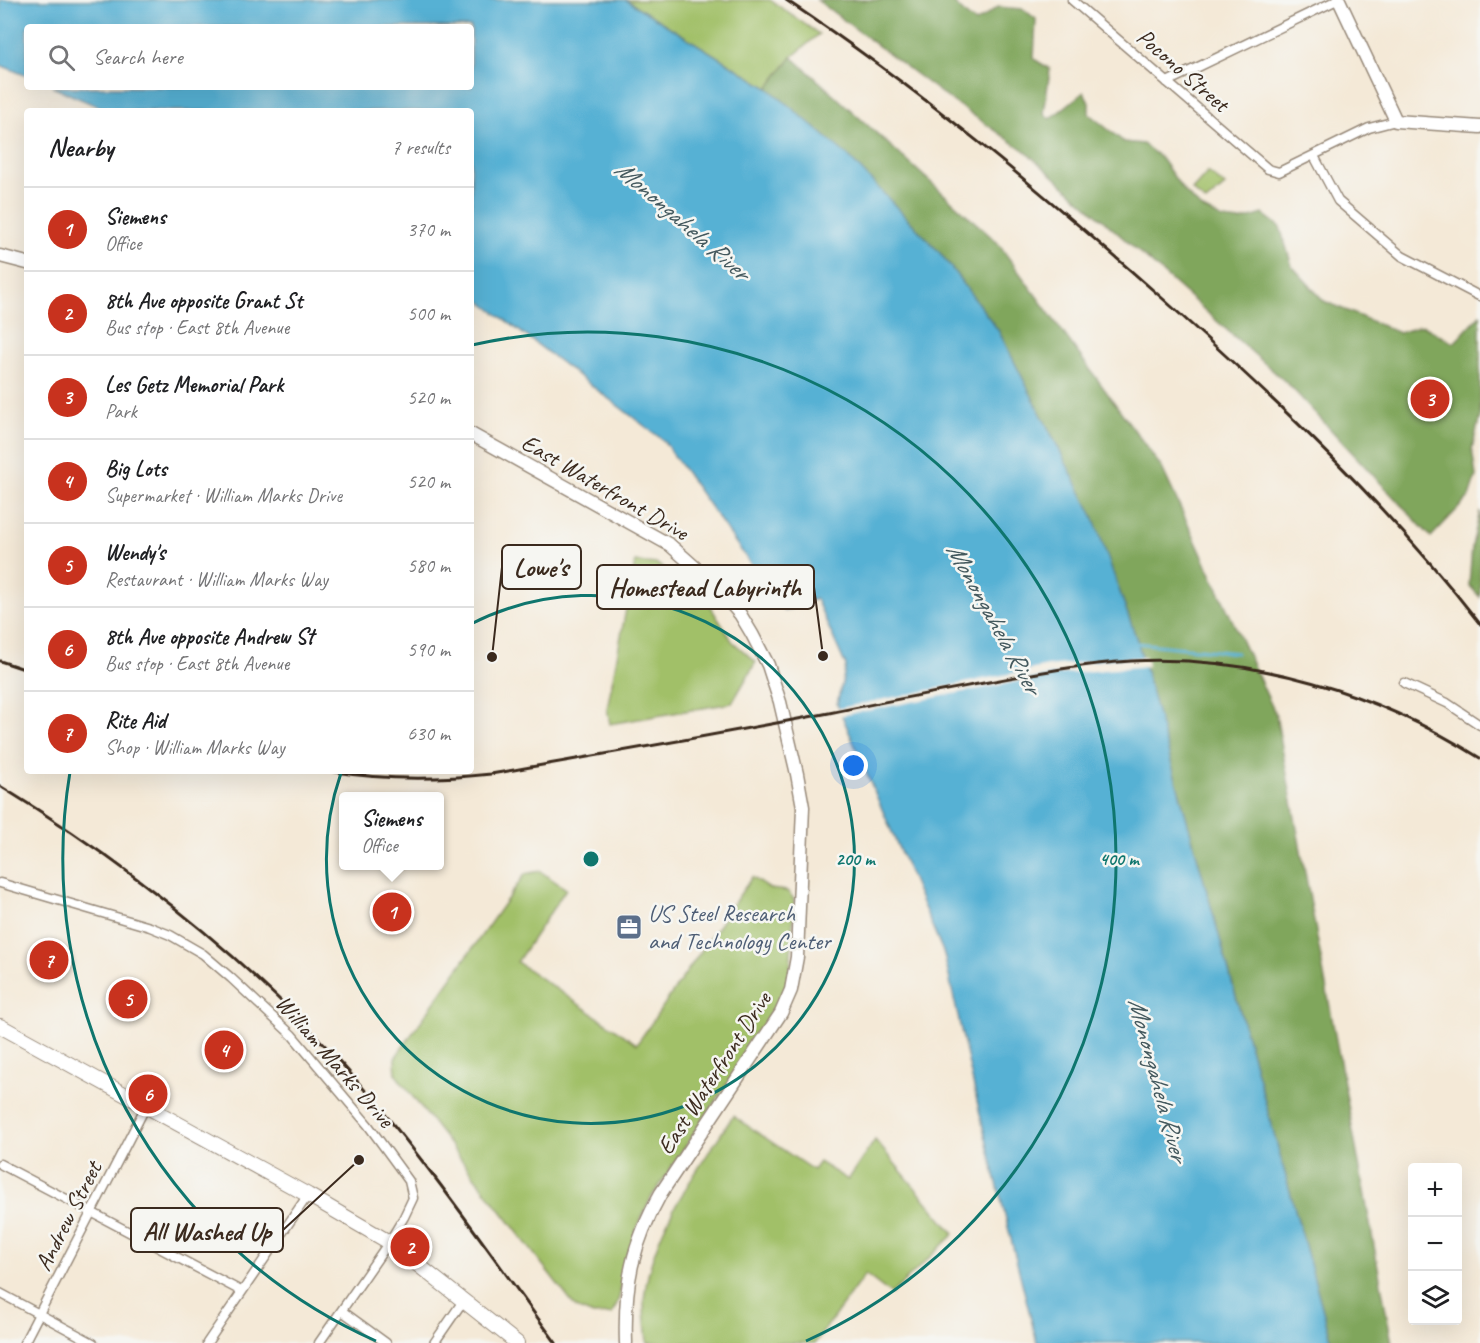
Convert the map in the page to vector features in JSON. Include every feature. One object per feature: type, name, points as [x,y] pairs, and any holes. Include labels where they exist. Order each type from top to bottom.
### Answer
[{"type":"main road","points":[[0,1026],[389,1242],[517,1343]]},
{"type":"street","name":"Pocono Street","points":[[1072,0],[1268,169],[1279,171],[1314,156]]},
{"type":"street","points":[[1167,82],[1338,0],[1396,121]]},
{"type":"street","points":[[1479,296],[1402,256],[1338,201],[1314,156],[1369,128],[1396,121],[1480,127]]},
{"type":"street","points":[[0,256],[24,262]]},
{"type":"street","name":"East Waterfront Drive","points":[[474,436],[670,545],[715,585],[740,614],[768,665],[780,702],[797,774],[803,821],[797,957],[791,990],[781,1012],[661,1193],[650,1214],[634,1252],[629,1273],[626,1295],[626,1343]]},
{"type":"street","points":[[1404,683],[1447,703],[1480,724]]},
{"type":"street","name":"William Marks Drive","points":[[0,883],[170,935],[210,960],[292,1035],[368,1125],[409,1181],[413,1198],[404,1217],[319,1343]]},
{"type":"street","name":"Andrew Street","points":[[24,1343],[146,1106]]},
{"type":"street","points":[[0,1164],[242,1291]]},
{"type":"street","points":[[210,1342],[308,1195]]},
{"type":"street","points":[[0,1293],[93,1343]]},
{"type":"street","points":[[434,1343],[463,1301]]},
{"type":"street","points":[[342,1311],[386,1343]]},
{"type":"green space","points":[[626,0],[770,0],[819,34],[792,57],[768,88]]},
{"type":"green space","points":[[817,0],[951,0],[976,22],[998,7],[1023,9],[1036,19],[1034,59],[1050,69],[1044,114],[1050,119],[1084,92],[1089,103],[1089,114],[1124,142],[1143,144],[1160,157],[1184,191],[1201,208],[1223,219],[1240,221],[1263,214],[1280,227],[1292,266],[1324,301],[1399,333],[1422,325],[1454,343],[1480,315],[1480,416],[1472,449],[1476,476],[1469,497],[1431,537],[1289,385],[1025,151],[945,96]]},
{"type":"green space","points":[[792,57],[997,242],[1162,468],[1276,715],[1392,1343],[1332,1343],[1138,643],[1093,516],[998,330],[940,253],[847,155],[768,88]]},
{"type":"green space","points":[[1208,172],[1225,186],[1206,202],[1192,190]]},
{"type":"green space","points":[[1480,511],[1480,597],[1469,585],[1472,546]]},
{"type":"green space","points":[[635,562],[657,564],[702,593],[732,641],[756,662],[732,703],[610,724],[607,709]]},
{"type":"green space","points":[[540,871],[566,889],[517,962],[637,1044],[752,877],[770,889],[787,891],[794,899],[790,977],[778,1008],[651,1198],[630,1247],[623,1271],[620,1295],[612,1314],[593,1315],[576,1308],[396,1075],[395,1058],[525,874]]},
{"type":"green space","points":[[733,1116],[813,1170],[819,1162],[848,1180],[875,1140],[954,1234],[891,1294],[865,1274],[815,1343],[647,1343],[644,1298],[657,1244],[692,1178]]},
{"type":"water","name":"Monongahela River","points":[[0,0],[626,0],[768,88],[847,155],[940,253],[998,330],[1093,516],[1138,643],[1332,1343],[1037,1343],[982,1123],[944,954],[837,704],[846,666],[816,599],[784,611],[663,440],[474,296],[474,108],[102,108],[59,90],[474,90],[474,24],[24,24],[24,75],[0,65]]},
{"type":"pier","points":[[1146,657],[1148,666],[1051,675],[839,716],[836,709],[1049,666]]},
{"type":"waterway","points":[[1135,643],[1237,653]]},
{"type":"railway","points":[[786,0],[932,105],[1071,219],[1162,298],[1288,414],[1368,495],[1407,537],[1480,624]]},
{"type":"railway","points":[[0,661],[24,669]]},
{"type":"railway","points":[[353,774],[410,778],[491,774],[745,729],[1042,672],[1131,661],[1223,664],[1313,683],[1399,714],[1480,758]]},
{"type":"railway","points":[[0,786],[45,814],[132,875],[216,942],[294,1014],[362,1086],[420,1158],[556,1343]]},
{"type":"place","name":"Les Getz Memorial Park","points":[[1430,399]]},
{"type":"place","name":"Homestead Labyrinth","points":[[823,656]]},
{"type":"place","name":"Lowe's","points":[[492,657]]},
{"type":"place","name":"Siemens","points":[[392,912]]},
{"type":"place","name":"US Steel Research and Technology Center","points":[[629,927]]},
{"type":"place","name":"Rite Aid","points":[[49,960]]},
{"type":"place","name":"Wendy's","points":[[128,999]]},
{"type":"place","name":"Big Lots","points":[[224,1050]]},
{"type":"place","name":"8th Ave opposite Andrew St","points":[[148,1094]]},
{"type":"place","name":"All Washed Up","points":[[359,1160]]},
{"type":"place","name":"8th Ave opposite Grant St","points":[[410,1247]]}]
